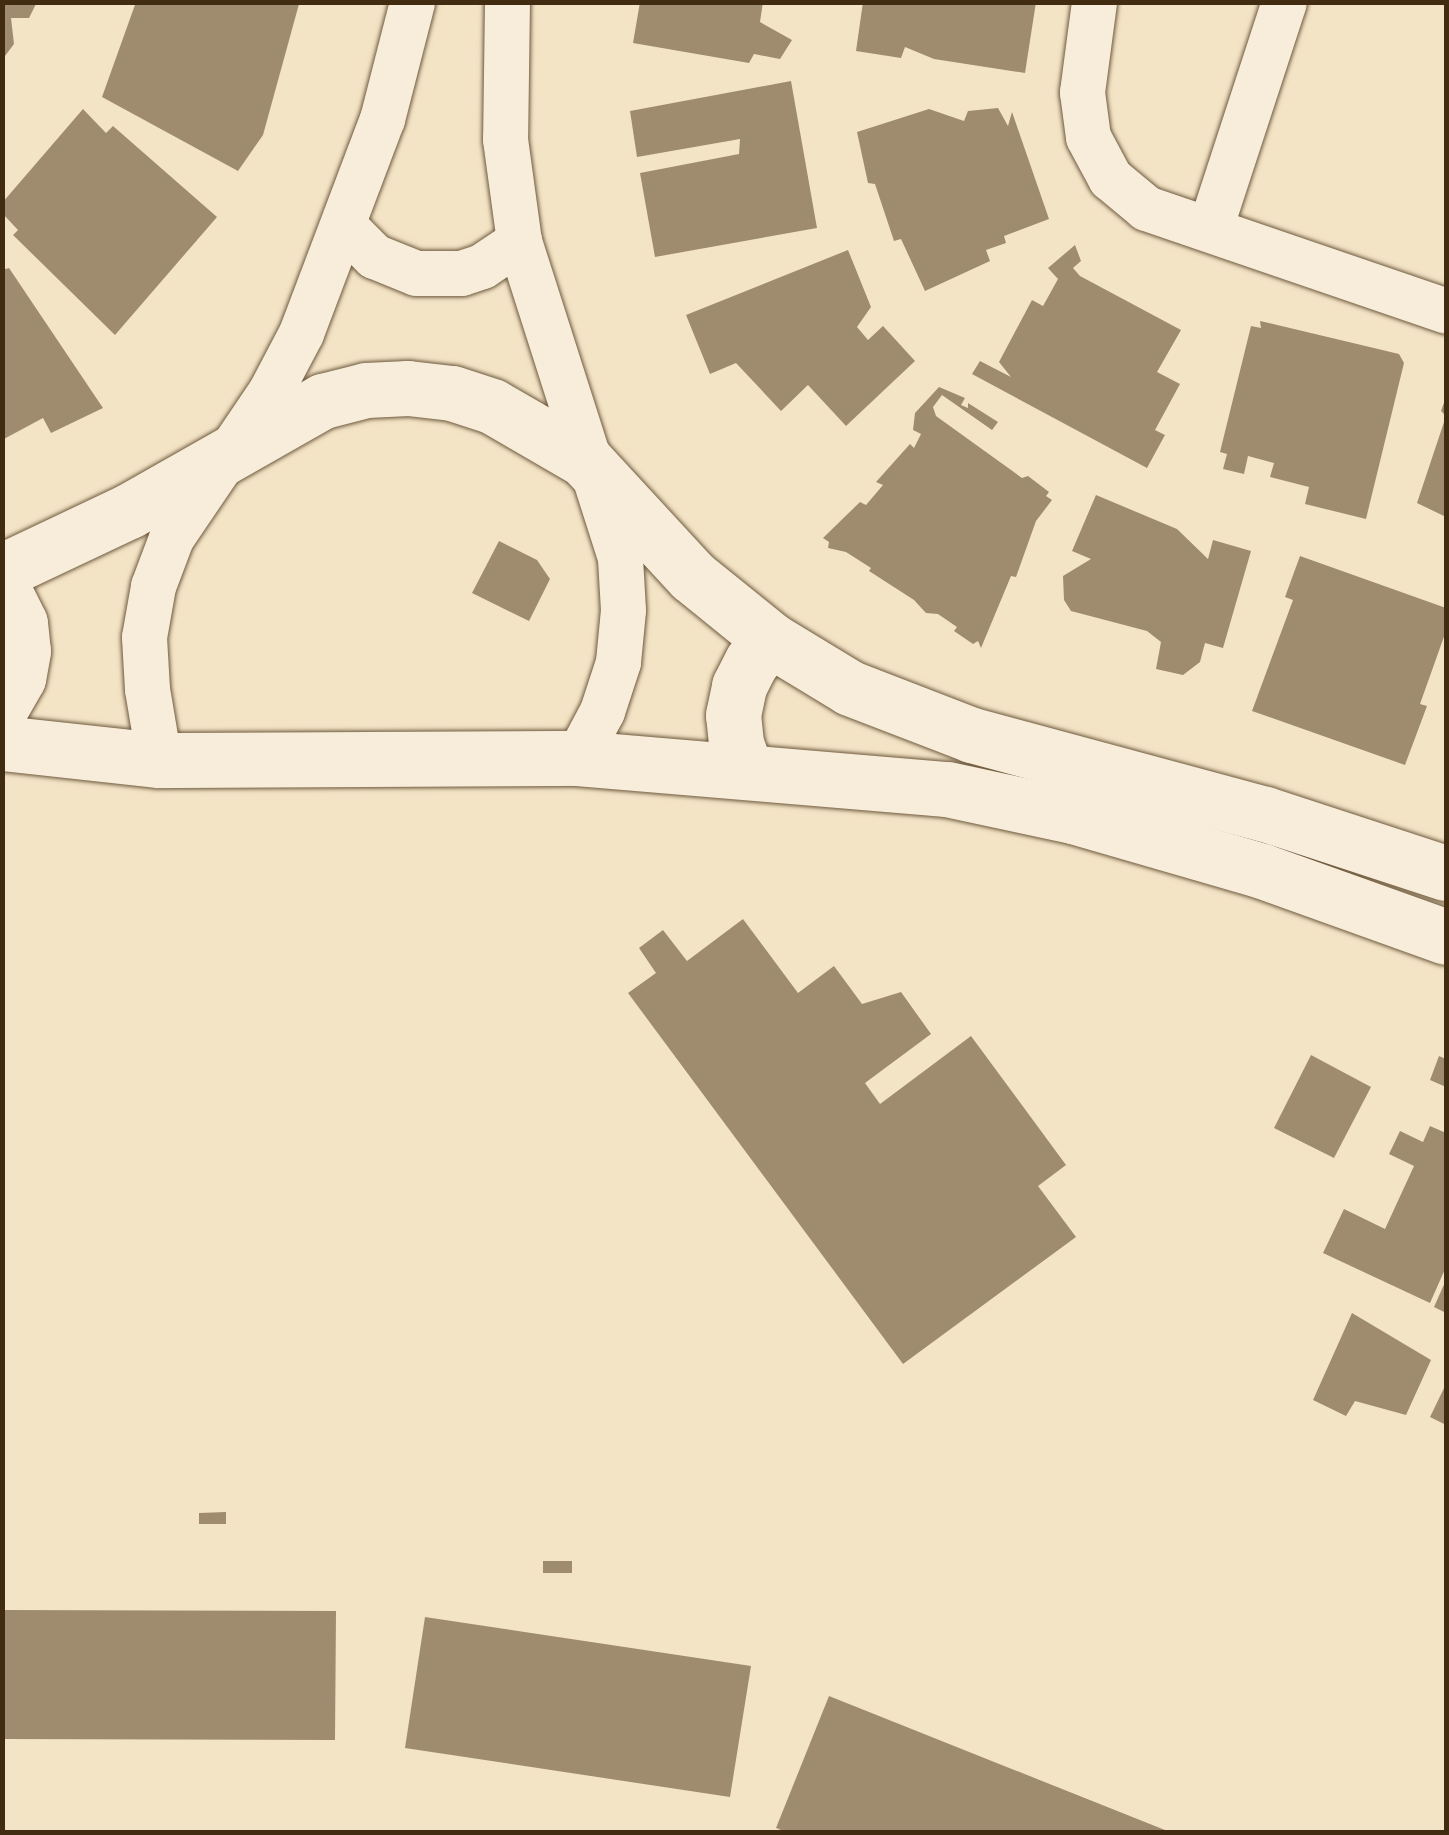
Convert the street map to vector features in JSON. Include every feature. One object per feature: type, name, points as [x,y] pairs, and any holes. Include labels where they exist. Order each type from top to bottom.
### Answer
[{"type":"street","points":[[159,760],[147,689],[144,637],[152,586],[171,538],[234,448],[301,333],[382,119],[412,2]]},
{"type":"street","points":[[507,2],[505,139],[519,241],[586,460],[608,507],[620,558],[623,610],[618,662],[602,711],[577,758]]},
{"type":"street","points":[[1094,2],[1082,92],[1088,137],[1110,178],[1146,208],[1446,311]]},
{"type":"street","points":[[1210,228],[1284,2]]},
{"type":"street","points":[[342,225],[374,256],[416,274],[460,272],[492,260],[519,241]]},
{"type":"street","points":[[2,571],[128,511],[323,401],[366,390],[408,388],[452,394],[492,406],[586,460],[692,576],[771,640],[850,688],[972,736],[1265,814],[1446,873]]},
{"type":"street","points":[[2,587],[20,623],[23,651],[18,678],[2,706]]},
{"type":"street","points":[[746,771],[736,743],[733,715],[739,686],[771,640]]},
{"type":"street","points":[[2,743],[159,760],[577,758],[947,789],[1073,816],[1262,871],[1446,938]]},
{"type":"building","points":[[2,2],[37,2],[29,18],[11,18],[14,44],[2,60]]},
{"type":"building","points":[[136,2],[299,4],[263,135],[238,171],[102,97]]},
{"type":"building","points":[[640,2],[763,2],[760,22],[792,40],[780,59],[754,54],[749,63],[633,43]]},
{"type":"building","points":[[863,2],[1036,2],[1025,73],[934,59],[905,47],[901,58],[856,51]]},
{"type":"building","points":[[791,81],[817,228],[655,257],[640,173],[739,154],[740,139],[637,157],[630,111]]},
{"type":"building","points":[[998,108],[1008,126],[1012,112],[1049,219],[1004,236],[1006,243],[986,250],[990,261],[925,291],[901,239],[894,241],[875,184],[868,183],[857,132],[929,109],[964,121],[968,111]]},
{"type":"building","points":[[83,109],[106,133],[113,126],[217,217],[115,335],[13,235],[18,230],[2,213],[2,203]]},
{"type":"building","points":[[1075,245],[1081,261],[1073,268],[1080,276],[1181,330],[1157,372],[1180,384],[1155,430],[1165,435],[1147,468],[972,374],[980,361],[1011,377],[999,362],[1032,300],[1043,306],[1058,279],[1048,268]]},
{"type":"building","points":[[848,250],[871,307],[857,327],[868,340],[883,326],[915,361],[846,426],[808,385],[781,411],[736,363],[710,374],[686,315]]},
{"type":"building","points":[[9,268],[103,408],[51,433],[43,418],[2,440],[2,270]]},
{"type":"building","points":[[1260,321],[1399,354],[1404,363],[1366,519],[1305,504],[1309,487],[1270,477],[1274,463],[1248,456],[1244,474],[1223,469],[1227,454],[1220,452],[1251,326],[1261,328]]},
{"type":"building","points":[[939,387],[965,398],[961,405],[968,408],[968,403],[998,422],[992,430],[942,395],[933,407],[936,416],[1022,478],[1028,476],[1049,492],[1046,496],[1052,500],[1036,521],[1016,577],[1011,576],[981,648],[978,641],[973,644],[938,614],[926,613],[914,600],[869,571],[871,568],[846,552],[828,548],[829,542],[823,538],[860,502],[866,505],[883,485],[876,482],[910,444],[914,448],[921,434],[913,430],[915,413]]},
{"type":"building","points":[[1446,416],[1446,517],[1417,503]]},
{"type":"building","points":[[1096,495],[1177,529],[1208,559],[1213,540],[1251,551],[1223,648],[1205,643],[1200,662],[1183,675],[1156,669],[1161,642],[1147,631],[1071,611],[1064,600],[1063,576],[1091,559],[1072,551]]},
{"type":"building","points":[[499,541],[537,560],[550,579],[529,621],[472,593]]},
{"type":"building","points":[[1300,556],[1446,608],[1446,631],[1420,704],[1427,706],[1405,765],[1252,711],[1293,600],[1285,597]]},
{"type":"building","points":[[743,919],[798,993],[834,966],[862,1004],[901,992],[931,1034],[865,1083],[880,1104],[971,1036],[1066,1165],[1038,1186],[1076,1237],[903,1364],[628,993],[656,973],[639,948],[663,930],[687,961]]},
{"type":"building","points":[[1311,1055],[1371,1087],[1334,1158],[1274,1128]]},
{"type":"building","points":[[1439,1056],[1446,1059],[1446,1087],[1430,1080]]},
{"type":"building","points":[[1430,1126],[1446,1133],[1446,1267],[1430,1303],[1323,1253],[1344,1209],[1385,1229],[1414,1166],[1389,1154],[1400,1131],[1423,1142]]},
{"type":"building","points":[[1446,1280],[1446,1313],[1434,1307]]},
{"type":"building","points":[[1352,1313],[1431,1360],[1406,1415],[1355,1401],[1346,1416],[1313,1400]]},
{"type":"building","points":[[1446,1384],[1446,1425],[1430,1417]]},
{"type":"building","points":[[226,1512],[226,1524],[199,1524],[199,1513]]},
{"type":"building","points":[[543,1561],[572,1561],[572,1573],[543,1573]]},
{"type":"building","points":[[2,1610],[336,1611],[335,1740],[2,1739]]},
{"type":"building","points":[[425,1617],[751,1666],[730,1797],[405,1748]]},
{"type":"building","points":[[829,1696],[1170,1832],[786,1832],[776,1828]]}]
